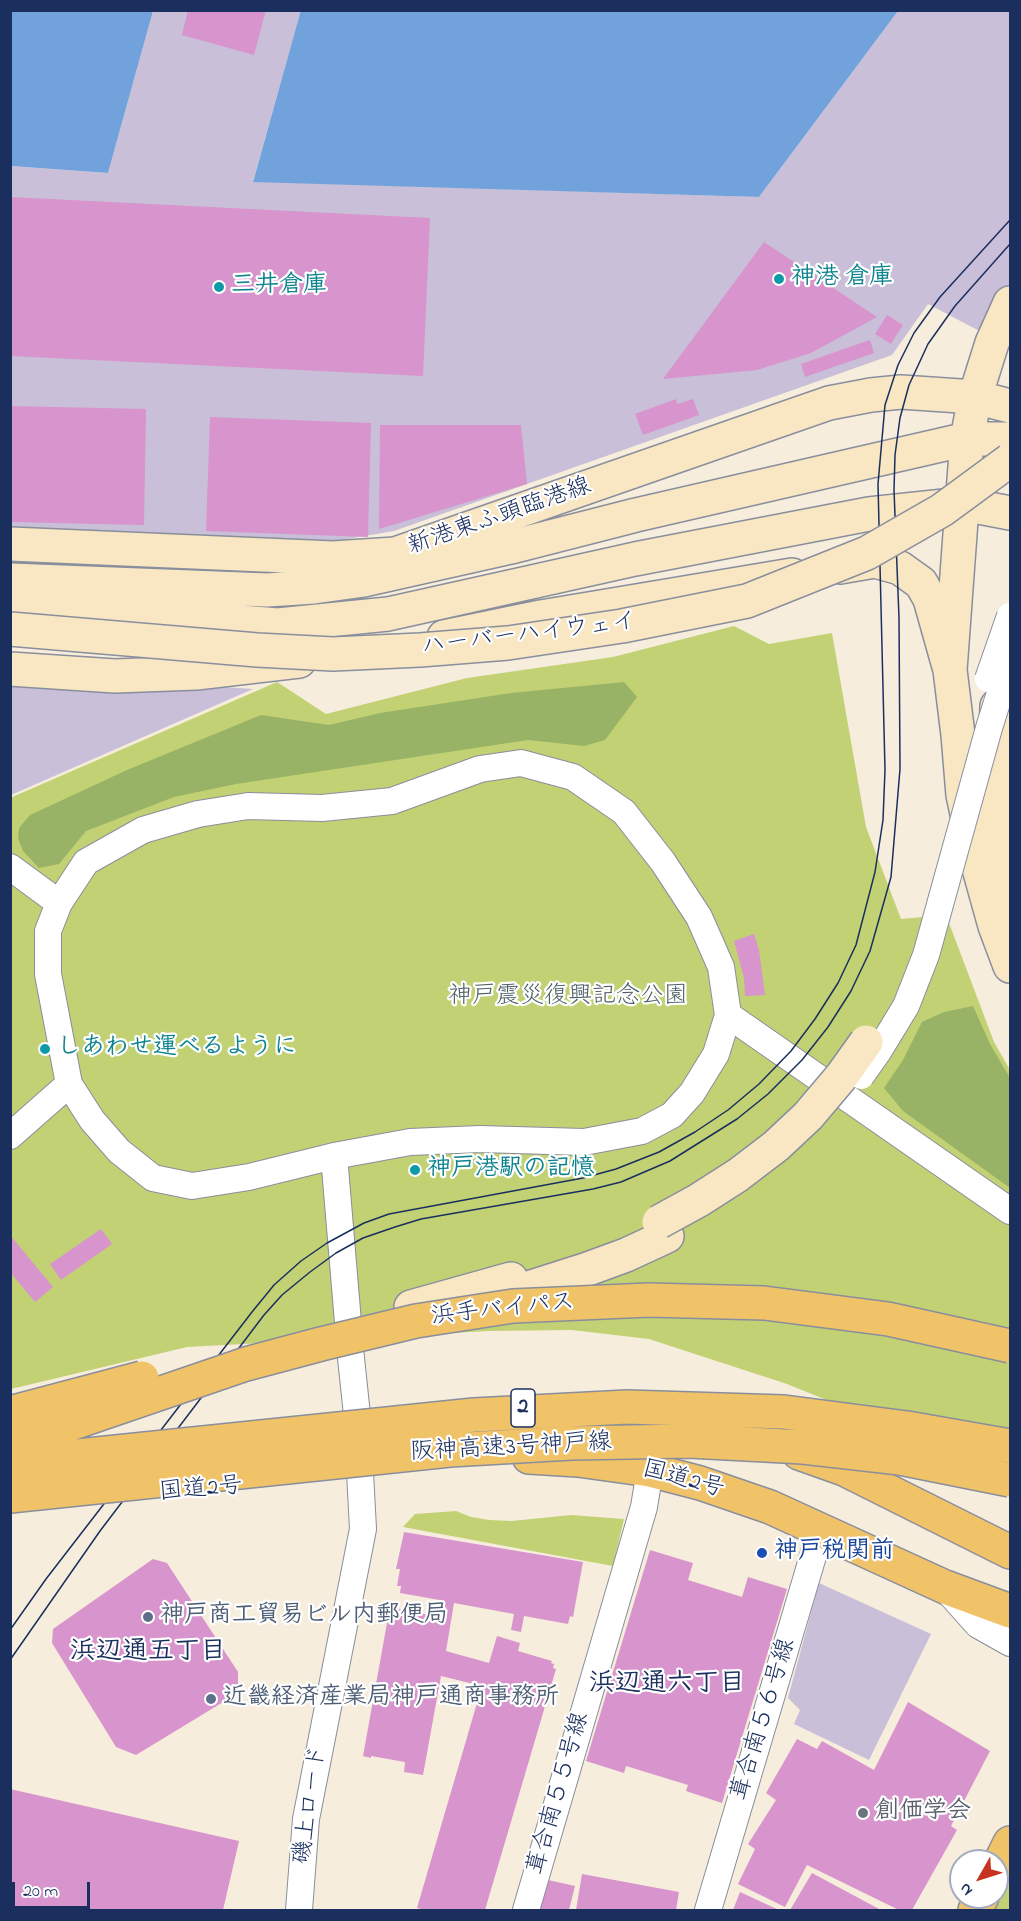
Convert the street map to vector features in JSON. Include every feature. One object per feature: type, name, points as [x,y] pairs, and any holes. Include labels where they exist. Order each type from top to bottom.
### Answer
[{"type":"main road","name":"浜手バイパス","points":[[10,1448],[47,1432],[246,1364],[468,1298],[567,1290],[766,1292],[889,1308],[1011,1334]]},
{"type":"main road","name":"浜手バイパス","points":[[10,1413],[65,1400],[312,1330],[414,1314],[567,1303],[649,1300],[764,1303],[888,1319],[1011,1346]]},
{"type":"main road","name":"阪神高速3号神戸線","points":[[10,1463],[474,1415],[627,1407],[784,1412],[907,1428],[1011,1446]]},
{"type":"main road","name":"2","points":[[10,1454],[399,1410],[506,1408],[606,1410],[684,1420],[756,1437],[844,1469],[1011,1552]]},
{"type":"main road","name":"阪神高速3号神戸線","points":[[10,1497],[450,1450],[571,1443],[689,1441],[803,1447],[900,1458],[1011,1480]]},
{"type":"main road","name":"国道2号","points":[[10,1509],[529,1457],[578,1460],[650,1470],[739,1496],[821,1529],[945,1587],[1011,1611]]},
{"type":"street","points":[[950,670],[967,440],[975,397],[992,343],[1011,303]]},
{"type":"street","points":[[975,397],[1011,359]]},
{"type":"street","name":"新港東ふ頭臨港線","points":[[10,544],[333,558],[395,554],[829,403],[901,392],[975,397],[1011,406]]},
{"type":"street","points":[[10,580],[267,590],[314,587],[364,580],[511,547],[636,515],[967,440],[1011,439]]},
{"type":"street","name":"ハーバーハイウェイ","points":[[10,629],[257,650],[333,654],[508,643],[622,626],[747,601],[841,564],[875,548],[942,510],[1011,460]]},
{"type":"street","name":"ハーバーハイウェイ","points":[[10,645],[251,666],[338,669],[512,658],[624,641],[754,615],[870,568],[924,540],[1011,481]]},
{"type":"street","points":[[10,604],[278,625],[388,614],[635,559],[869,514],[963,504],[1011,513]]},
{"type":"street","points":[[10,669],[115,676],[196,673],[278,664],[390,648],[541,618],[875,561],[900,568],[921,583],[930,599],[950,670],[963,795],[978,865],[995,927],[1011,966]]},
{"type":"street","points":[[1008,622],[997,699],[995,771],[1004,868],[1011,898]]},
{"type":"street","points":[[414,1314],[504,1281],[579,1257],[660,1222],[738,1175],[767,1153],[808,1116],[841,1077],[891,1001],[911,950],[982,697],[1008,622]]},
{"type":"street","points":[[414,1314],[513,1295],[626,1255],[667,1236],[746,1188],[821,1125],[878,1052],[906,1006],[926,955],[989,728],[1011,661]]},
{"type":"street","points":[[1011,668],[1008,753],[1011,774]]},
{"type":"street","points":[[522,763],[573,777],[624,812],[663,862],[699,917],[721,967],[728,1015],[716,1054],[692,1093],[672,1115],[642,1131],[584,1142],[480,1139],[410,1142],[334,1156],[249,1177],[192,1186],[153,1178],[118,1151],[92,1120],[69,1084],[48,974],[48,931],[59,903],[86,862],[143,830],[198,814],[248,806],[322,808],[392,801],[480,769],[522,763]]},
{"type":"street","points":[[10,867],[59,903]]},
{"type":"street","points":[[728,1015],[1011,1211]]},
{"type":"street","points":[[10,1136],[69,1084]]},
{"type":"street","name":"磯上ロード","points":[[299,1911],[306,1819],[363,1529],[362,1475],[334,1156]]},
{"type":"street","name":"葺合南５５号線","points":[[526,1911],[644,1507],[650,1470]]},
{"type":"street","name":"葺合南５６号線","points":[[708,1911],[821,1529]]},
{"type":"street","points":[[945,1587],[978,1625],[1011,1643]]},
{"type":"shaded area","points":[[153,11],[301,11],[253,181],[759,197],[898,11],[1010,11],[1010,347],[928,304],[892,355],[394,531],[336,541],[11,527],[11,166],[108,173]]},
{"type":"shaded area","points":[[11,673],[253,689],[11,795]]},
{"type":"shaded area","points":[[819,1583],[931,1634],[869,1760],[794,1724],[800,1710],[788,1698]]},
{"type":"green space","name":"神戸震災復興記念公園","points":[[734,626],[769,644],[832,633],[866,827],[901,919],[946,915],[994,1042],[1010,1070],[1010,1478],[925,1440],[787,1384],[649,1339],[572,1330],[489,1331],[187,1347],[11,1389],[10,798],[277,682],[326,714],[467,678],[613,657]]},
{"type":"green space","points":[[624,682],[637,697],[605,740],[584,746],[528,740],[236,784],[174,797],[86,831],[59,864],[39,868],[23,851],[18,838],[19,828],[30,815],[127,770],[261,715],[329,725],[380,713],[511,693]]},
{"type":"green space","points":[[973,1006],[990,1044],[1010,1078],[1010,1188],[903,1111],[884,1088],[903,1060],[922,1022],[944,1012]]},
{"type":"green space","points":[[456,1511],[471,1517],[489,1520],[512,1521],[571,1515],[624,1519],[613,1566],[403,1527],[415,1514]]},
{"type":"green space","points":[[1009,1883],[1010,1910],[989,1910],[1009,1909]]},
{"type":"water","points":[[301,10],[898,11],[759,197],[253,182]]},
{"type":"water","points":[[10,11],[153,11],[108,173],[11,166]]},
{"type":"building","points":[[188,10],[266,10],[254,55],[182,35]]},
{"type":"building","name":"三井倉庫","points":[[10,197],[430,218],[423,376],[10,356]]},
{"type":"building","name":"神港 倉庫","points":[[764,242],[877,317],[811,353],[757,370],[663,379]]},
{"type":"building","points":[[887,315],[903,325],[891,344],[875,334]]},
{"type":"building","points":[[870,340],[874,353],[805,377],[801,364]]},
{"type":"building","points":[[676,399],[677,404],[693,399],[699,415],[643,435],[635,414]]},
{"type":"building","points":[[10,406],[146,409],[144,525],[10,522]]},
{"type":"building","points":[[210,417],[371,423],[368,537],[206,531]]},
{"type":"building","points":[[380,425],[521,425],[527,484],[379,529]]},
{"type":"building","points":[[754,934],[759,950],[765,995],[745,996],[744,978],[734,941]]},
{"type":"building","points":[[101,1229],[112,1244],[61,1280],[50,1264]]},
{"type":"building","points":[[10,1235],[53,1287],[35,1302],[10,1272]]},
{"type":"building","points":[[404,1532],[583,1562],[573,1617],[570,1616],[568,1624],[524,1616],[521,1632],[511,1630],[514,1614],[454,1603],[446,1651],[489,1663],[497,1636],[520,1643],[518,1651],[552,1661],[553,1668],[556,1669],[485,1910],[417,1908],[482,1686],[441,1676],[423,1775],[404,1772],[405,1762],[363,1756],[389,1612],[393,1613],[393,1608],[441,1617],[445,1601],[400,1593],[401,1586],[397,1586],[400,1569],[396,1569]]},
{"type":"building","points":[[650,1550],[693,1563],[688,1580],[742,1597],[748,1577],[787,1589],[722,1803],[686,1791],[688,1785],[626,1766],[624,1773],[586,1761]]},
{"type":"building","points":[[153,1559],[167,1563],[238,1672],[238,1693],[136,1755],[116,1747],[52,1643],[53,1629]]},
{"type":"building","name":"創価学会","points":[[908,1702],[990,1751],[951,1826],[957,1830],[912,1910],[899,1910],[807,1865],[785,1907],[738,1884],[755,1849],[748,1844],[776,1800],[766,1793],[797,1739],[817,1749],[822,1741],[874,1770]]},
{"type":"building","points":[[10,1789],[239,1841],[223,1910],[30,1910],[10,1906]]},
{"type":"building","name":"創価学会","points":[[812,1873],[881,1910],[790,1910]]},
{"type":"building","points":[[582,1874],[679,1892],[676,1910],[576,1910]]},
{"type":"building","points":[[548,1880],[575,1886],[569,1910],[540,1910]]},
{"type":"building","points":[[740,1892],[779,1910],[733,1910]]},
{"type":"tram line","points":[[10,1630],[46,1579],[252,1312],[274,1285],[301,1261],[327,1243],[364,1223],[389,1214],[583,1178],[616,1169],[659,1152],[728,1110],[759,1084],[791,1051],[815,1019],[838,983],[856,945],[875,872],[883,820],[885,770],[878,484],[885,405],[898,365],[914,333],[940,297],[1010,220]]},
{"type":"tram line","points":[[10,1660],[100,1531],[264,1315],[282,1295],[310,1272],[336,1253],[363,1238],[395,1227],[421,1219],[593,1189],[621,1182],[670,1161],[737,1119],[768,1094],[802,1060],[828,1027],[851,991],[870,951],[891,877],[900,769],[899,618],[894,490],[895,455],[900,418],[909,385],[928,344],[955,306],[1010,244]]},
{"type":"place","name":"神港 倉庫","points":[[779,279]]},
{"type":"place","name":"三井倉庫","points":[[219,287]]},
{"type":"place","name":"しあわせ運べるように","points":[[45,1049]]},
{"type":"place","name":"神戸港駅の記憶","points":[[415,1170]]},
{"type":"place","name":"神戸税関前","points":[[762,1553]]},
{"type":"place","name":"神戸商工貿易ビル内郵便局","points":[[148,1617]]},
{"type":"place","name":"近畿経済産業局神戸通商事務所","points":[[211,1699]]},
{"type":"place","name":"創価学会","points":[[863,1813]]},
{"type":"district","name":"浜辺通五丁目","points":[[148,1654]]},
{"type":"district","name":"浜辺通六丁目","points":[[667,1686]]}]
